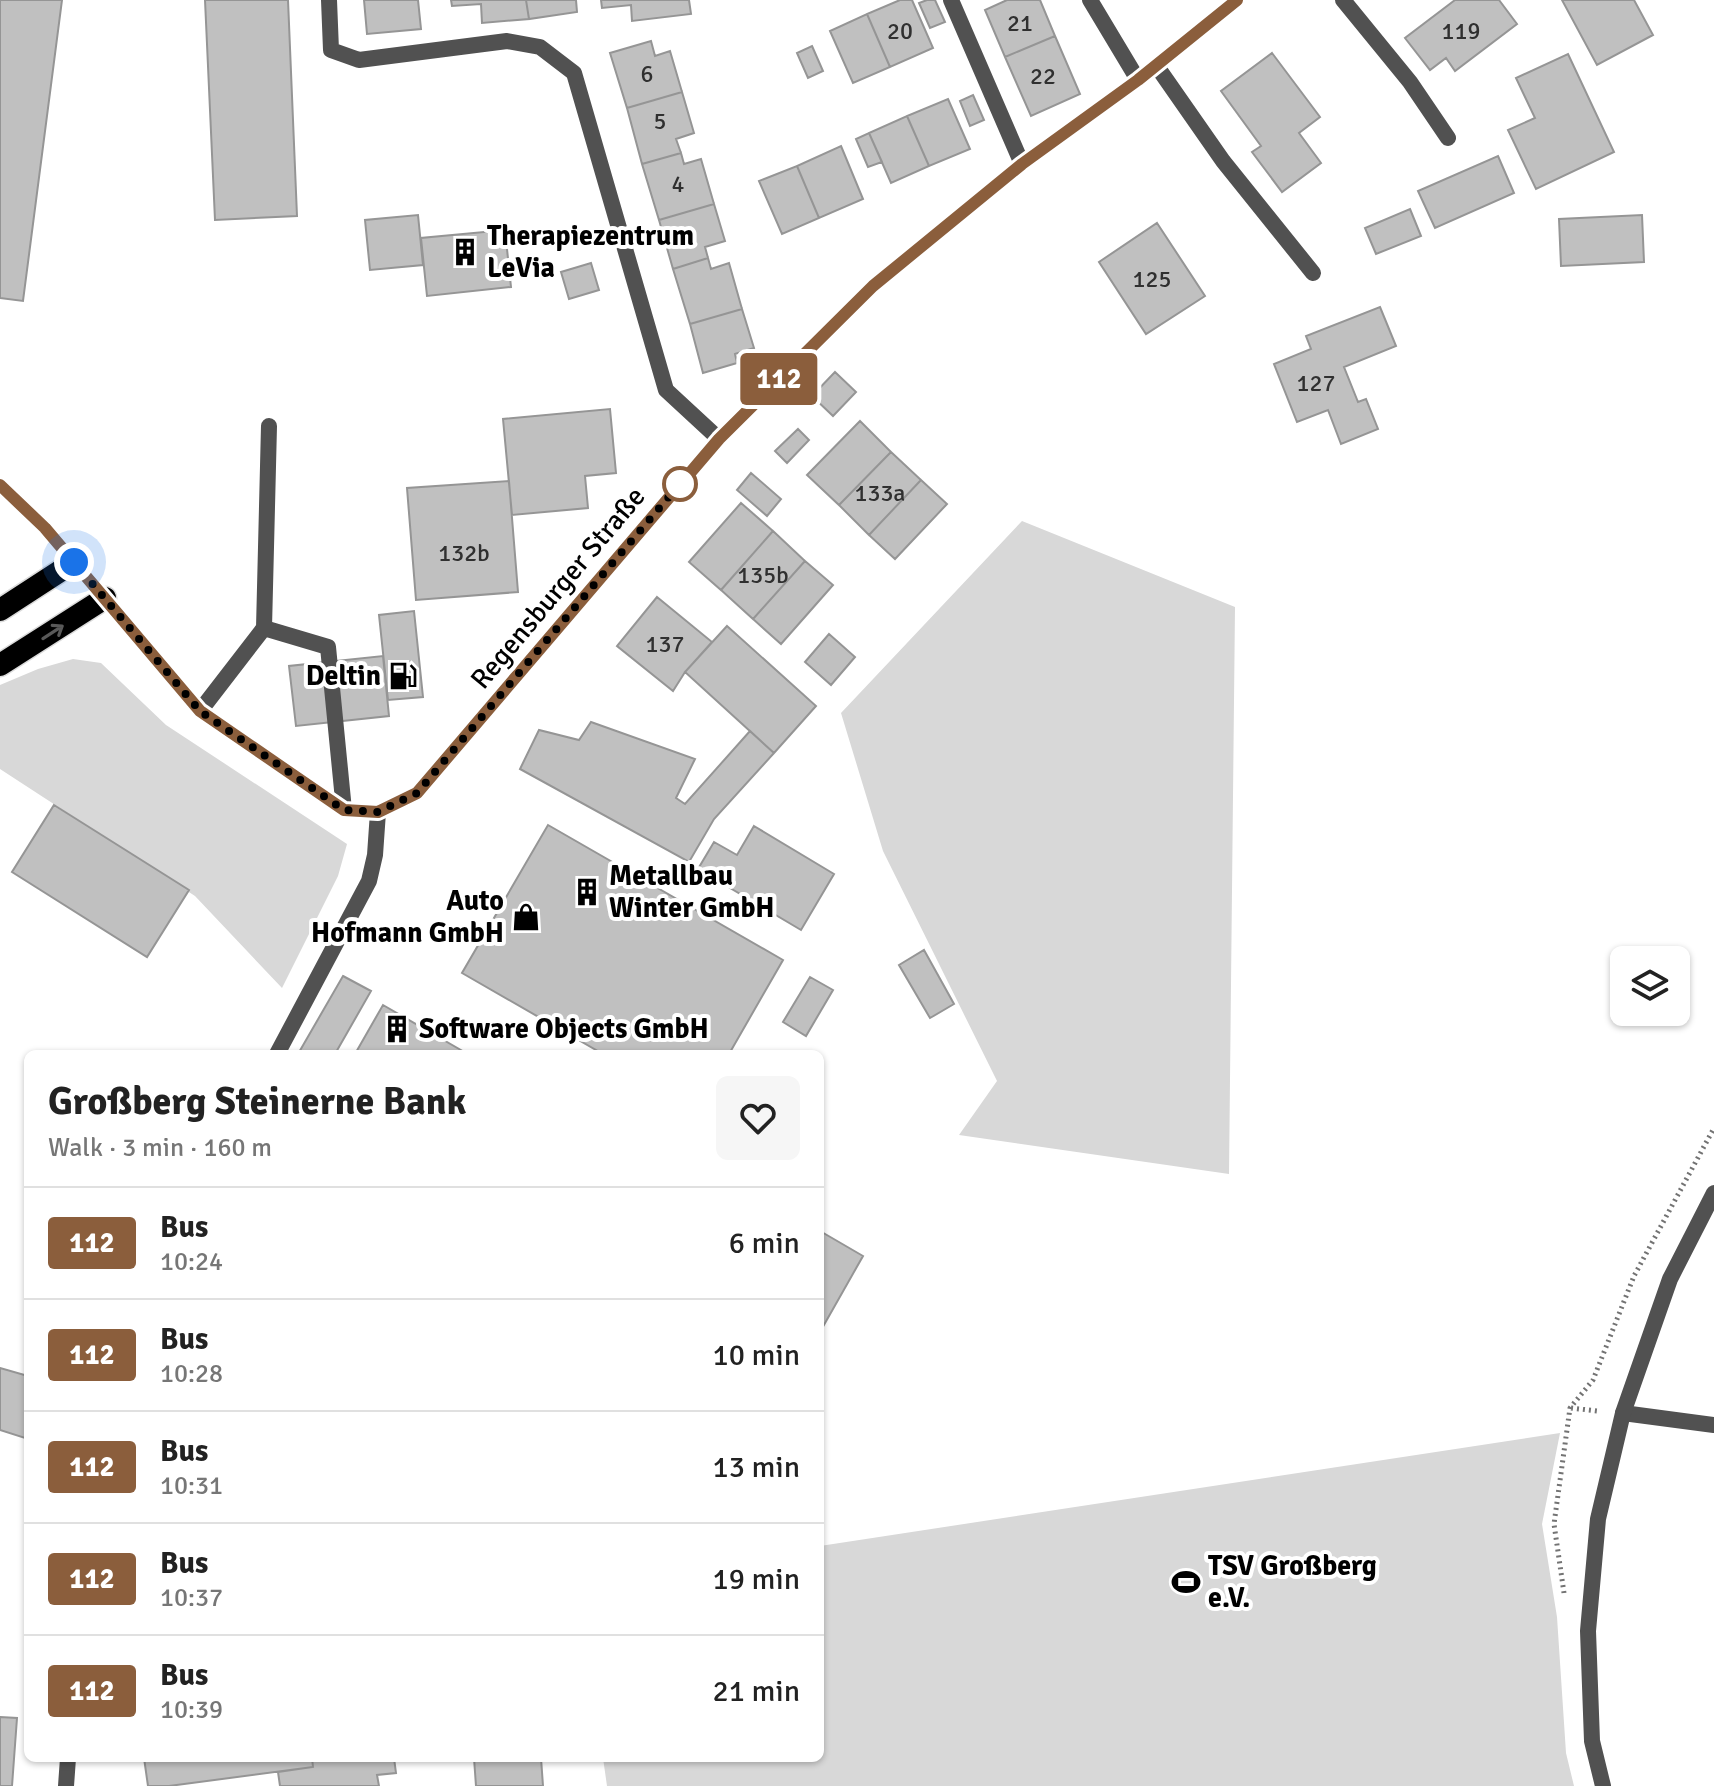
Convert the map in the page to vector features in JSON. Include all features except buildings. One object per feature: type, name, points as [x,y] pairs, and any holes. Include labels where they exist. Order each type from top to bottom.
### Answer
[{"type":"highway","points":[[0,610],[74,562]]},
{"type":"highway","points":[[0,665],[105,598]]},
{"type":"street","points":[[329,0],[331,50],[359,60],[507,41],[540,47],[574,73],[666,390],[719,439]]},
{"type":"street","points":[[951,0],[1022,164]]},
{"type":"street","points":[[1090,0],[1138,80]]},
{"type":"street","name":"Regensburger Straße","points":[[344,810],[378,812],[417,793],[719,439],[873,286],[1022,164],[1138,80],[1237,0]]},
{"type":"street","points":[[1343,0],[1410,82],[1448,138]]},
{"type":"street","points":[[1156,65],[1223,161],[1313,273]]},
{"type":"street","points":[[200,711],[264,628],[269,426]]},
{"type":"street","points":[[0,485],[45,528],[200,711],[344,810]]},
{"type":"street","points":[[264,628],[328,647],[344,810]]},
{"type":"street","points":[[279,1050],[369,881],[375,855],[378,812]]},
{"type":"street","points":[[1603,1786],[1592,1741],[1588,1631],[1598,1519],[1623,1413],[1670,1279],[1714,1193]]},
{"type":"street","points":[[1623,1413],[1714,1425]]},
{"type":"street","points":[[66,1786],[68,1762]]},
{"type":"shaded area","points":[[1022,521],[1235,607],[1229,1174],[959,1135],[997,1081],[883,851],[841,713]]},
{"type":"shaded area","points":[[73,659],[101,663],[166,725],[347,844],[338,876],[282,988],[195,896],[0,769],[0,685]]},
{"type":"shaded area","name":"TSV Großberg e.V.","points":[[1560,1433],[1542,1524],[1557,1617],[1566,1753],[1574,1786],[607,1786],[604,1762],[824,1762],[824,1545]]},
{"type":"bus line","name":"112","points":[[0,485],[45,528],[200,711],[344,810],[378,812],[417,793],[719,439],[873,286],[1022,164],[1138,80],[1237,0]]},
{"type":"place","name":"Therapiezentrum LeVia","points":[[465,252]]},
{"type":"place","name":"Deltin","points":[[403,676]]},
{"type":"place","name":"Metallbau Winter GmbH","points":[[587,892]]},
{"type":"place","name":"Auto Hofmann GmbH","points":[[526,917]]},
{"type":"place","name":"Software Objects GmbH","points":[[397,1029]]},
{"type":"place","name":"TSV Großberg e.V.","points":[[1186,1582]]},
{"type":"route","points":[[74,562],[200,711],[344,810],[378,812],[417,793],[684,479],[680,484]]}]
